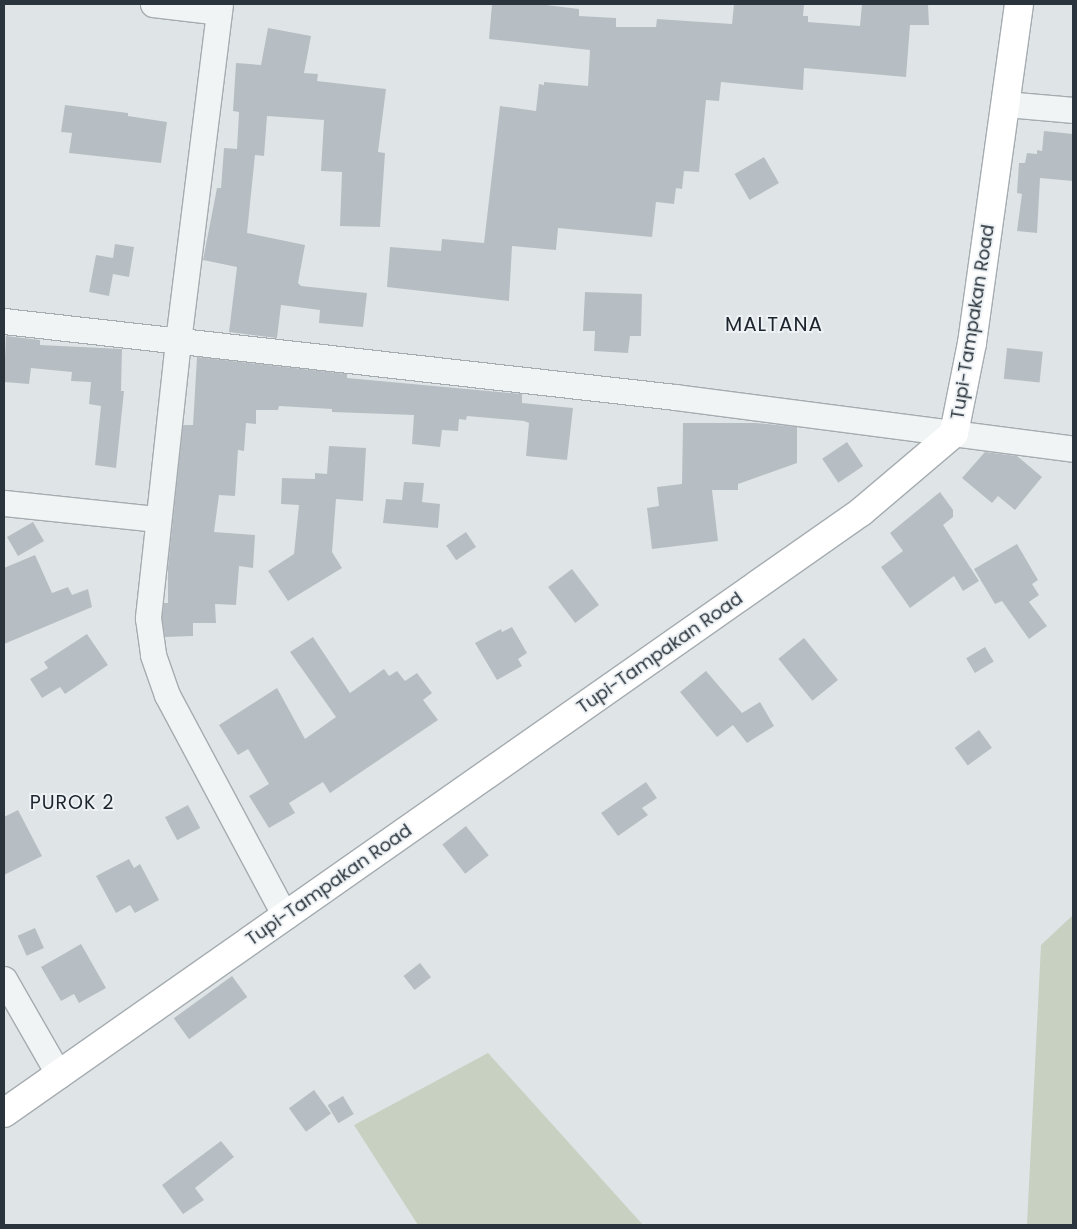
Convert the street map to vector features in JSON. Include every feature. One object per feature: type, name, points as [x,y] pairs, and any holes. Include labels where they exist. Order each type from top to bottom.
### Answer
[{"type":"main road","name":"Tupi-Tampakan Road","points":[[4,1113],[861,512],[954,433],[972,343],[1019,4]]},
{"type":"street","points":[[153,4],[219,8],[157,520],[149,602],[153,655],[167,695],[285,916]]},
{"type":"street","points":[[1005,104],[1073,110]]},
{"type":"street","points":[[4,321],[675,397],[1073,449]]},
{"type":"street","points":[[4,502],[157,520]]},
{"type":"street","points":[[4,979],[59,1075]]},
{"type":"green space","points":[[1073,915],[1073,1225],[1027,1225],[1041,945]]},
{"type":"green space","points":[[488,1053],[643,1225],[418,1225],[354,1125]]},
{"type":"building","points":[[492,4],[538,4],[579,9],[579,16],[616,18],[616,27],[656,27],[657,19],[732,24],[734,4],[804,4],[803,16],[808,16],[808,22],[860,26],[862,4],[928,4],[929,25],[910,25],[906,77],[804,68],[803,90],[721,82],[719,101],[706,100],[699,172],[684,171],[682,189],[676,188],[674,204],[656,202],[652,237],[558,228],[556,250],[512,246],[509,301],[387,287],[390,247],[441,251],[442,239],[484,243],[500,106],[536,111],[539,84],[544,85],[544,82],[588,86],[590,50],[489,39]]},
{"type":"building","points":[[268,28],[311,36],[304,73],[318,74],[317,81],[386,89],[378,152],[385,153],[380,227],[340,226],[342,172],[321,171],[324,120],[267,116],[264,156],[255,155],[247,233],[305,245],[298,283],[301,286],[367,293],[363,327],[319,323],[320,310],[281,305],[277,338],[229,332],[237,267],[203,260],[217,188],[221,188],[224,148],[237,149],[239,112],[233,111],[236,63],[261,65]]},
{"type":"building","points":[[65,105],[128,113],[128,116],[167,122],[161,163],[69,153],[72,133],[61,132]]},
{"type":"building","points":[[1044,131],[1073,134],[1073,181],[1040,178],[1037,233],[1017,231],[1022,194],[1017,193],[1019,163],[1025,163],[1027,153],[1037,154],[1037,150],[1042,151]]},
{"type":"building","points":[[764,157],[779,183],[750,200],[735,174]]},
{"type":"building","points":[[115,244],[134,247],[129,277],[113,274],[109,296],[89,292],[96,255],[113,258]]},
{"type":"building","points":[[585,292],[642,294],[641,336],[630,336],[628,353],[594,351],[595,331],[583,331]]},
{"type":"building","points":[[6,336],[40,340],[40,345],[122,349],[121,391],[124,391],[116,468],[95,465],[101,406],[89,404],[91,382],[71,381],[72,372],[31,368],[29,384],[4,382]]},
{"type":"building","points":[[1007,348],[1043,352],[1040,383],[1004,379]]},
{"type":"building","points":[[197,357],[347,374],[347,378],[522,394],[522,403],[573,408],[567,460],[526,456],[529,423],[524,421],[467,416],[466,420],[459,419],[458,431],[442,430],[440,447],[412,444],[414,415],[332,412],[332,409],[279,406],[278,410],[256,410],[256,424],[246,423],[244,451],[238,450],[235,496],[219,495],[214,532],[255,535],[253,568],[239,566],[236,605],[215,604],[216,623],[193,623],[193,636],[165,637],[162,618],[164,603],[168,603],[168,567],[183,425],[193,425]]},
{"type":"building","points":[[683,423],[756,423],[797,427],[797,463],[738,484],[738,490],[712,490],[718,541],[652,549],[647,508],[659,506],[657,487],[682,484]]},
{"type":"building","points":[[847,442],[863,466],[838,483],[822,459]]},
{"type":"building","points":[[329,446],[366,448],[363,501],[336,499],[332,552],[342,568],[288,601],[268,571],[294,554],[299,505],[281,504],[282,478],[315,479],[315,473],[327,474]]},
{"type":"building","points":[[985,452],[1017,456],[1042,477],[1015,510],[998,496],[992,503],[962,478]]},
{"type":"building","points":[[404,482],[424,483],[422,502],[440,504],[438,528],[383,523],[386,499],[402,500]]},
{"type":"building","points":[[940,492],[953,510],[953,517],[943,525],[979,581],[963,591],[954,576],[910,608],[881,567],[903,551],[890,533]]},
{"type":"building","points":[[33,522],[44,541],[18,556],[7,537]]},
{"type":"building","points":[[466,532],[476,547],[456,560],[446,545]]},
{"type":"building","points":[[1017,544],[1038,580],[1032,584],[1039,595],[1029,602],[1047,626],[1029,639],[1002,601],[995,604],[974,569]]},
{"type":"building","points":[[35,555],[52,593],[68,587],[72,595],[88,589],[92,607],[4,644],[4,568]]},
{"type":"building","points":[[572,569],[599,605],[575,623],[548,587]]},
{"type":"building","points":[[512,627],[527,653],[518,659],[522,666],[497,680],[475,643],[501,629],[502,632]]},
{"type":"building","points":[[87,634],[108,665],[65,694],[60,687],[42,698],[30,679],[48,668],[44,662]]},
{"type":"building","points":[[313,637],[350,693],[384,669],[389,676],[397,671],[405,681],[417,673],[432,693],[423,700],[438,720],[330,793],[323,782],[289,803],[295,813],[269,828],[249,796],[269,784],[248,749],[238,755],[219,725],[277,688],[305,739],[336,717],[290,652]]},
{"type":"building","points":[[804,638],[838,680],[812,701],[778,659]]},
{"type":"building","points":[[985,647],[994,662],[975,673],[966,658]]},
{"type":"building","points":[[706,671],[742,713],[760,702],[774,726],[747,743],[733,725],[717,737],[680,692]]},
{"type":"building","points":[[979,730],[992,748],[968,765],[955,748]]},
{"type":"building","points":[[646,782],[657,798],[642,808],[648,815],[618,836],[601,813]]},
{"type":"building","points":[[188,805],[200,828],[177,840],[165,817]]},
{"type":"building","points":[[18,810],[42,856],[4,875],[4,817]]},
{"type":"building","points":[[466,826],[489,855],[465,874],[442,844]]},
{"type":"building","points":[[129,859],[134,868],[140,864],[159,900],[135,913],[130,905],[116,913],[96,876]]},
{"type":"building","points":[[35,928],[44,948],[27,956],[18,936]]},
{"type":"building","points":[[81,944],[106,988],[79,1003],[74,994],[61,1001],[41,967]]},
{"type":"building","points":[[420,963],[431,977],[415,990],[403,976]]},
{"type":"building","points":[[232,976],[247,997],[189,1039],[174,1018]]},
{"type":"building","points":[[314,1090],[331,1113],[306,1132],[289,1108]]},
{"type":"building","points":[[343,1096],[354,1114],[338,1123],[328,1105]]},
{"type":"building","points":[[221,1141],[234,1157],[195,1188],[204,1200],[183,1214],[162,1185]]},
{"type":"district","name":"MALTANA","points":[[774,324]]},
{"type":"district","name":"PUROK 2","points":[[72,803]]}]
